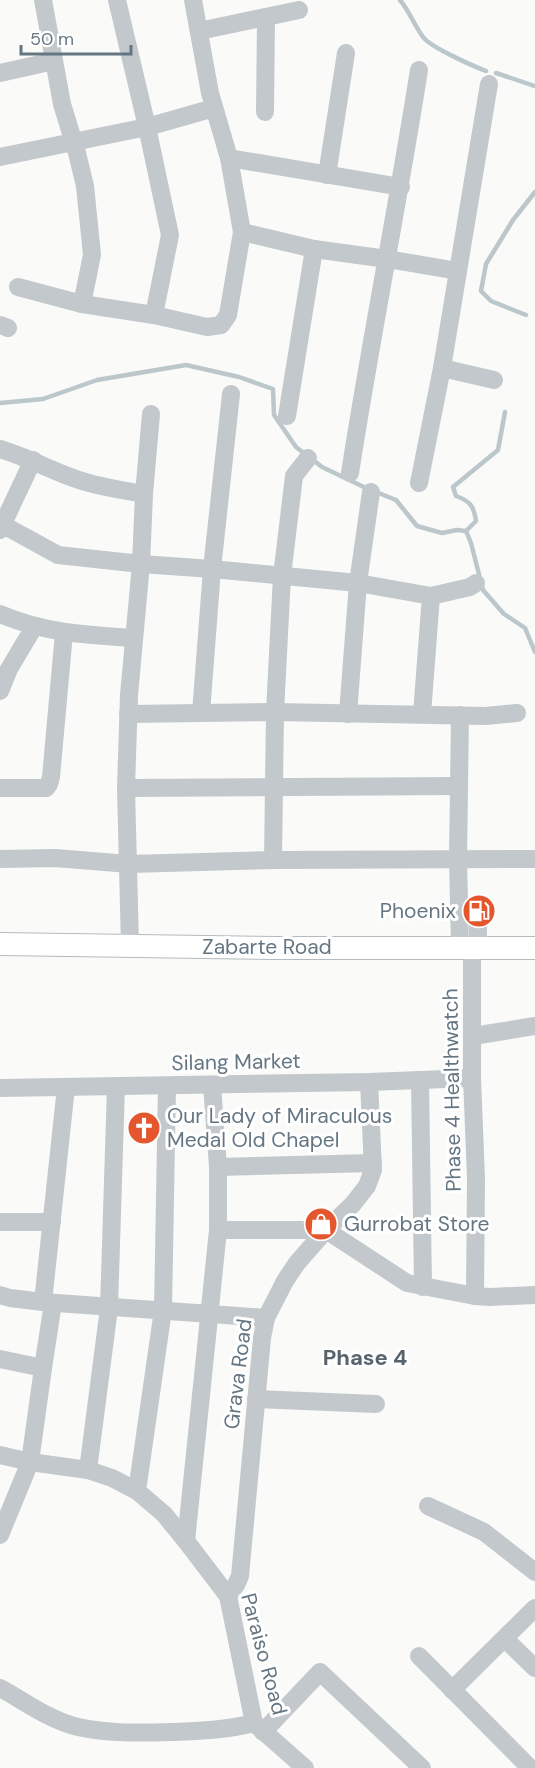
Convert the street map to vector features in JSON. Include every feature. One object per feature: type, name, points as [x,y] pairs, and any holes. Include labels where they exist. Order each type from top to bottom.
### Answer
[{"type":"main road","name":"Zabarte Road","points":[[0,944],[275,948],[472,942],[535,948]]},
{"type":"street","points":[[43,0],[62,104],[85,186],[92,255],[82,304]]},
{"type":"street","points":[[117,0],[170,235],[153,315]]},
{"type":"street","points":[[18,287],[82,304],[153,315],[207,327],[221,324],[228,315],[242,232],[229,158],[214,108],[193,0]]},
{"type":"street","points":[[199,31],[299,10]]},
{"type":"street","points":[[265,112],[266,17]]},
{"type":"street","points":[[327,175],[346,53]]},
{"type":"street","points":[[0,74],[54,62]]},
{"type":"street","points":[[350,473],[401,187],[419,70]]},
{"type":"street","points":[[419,483],[442,368],[489,84]]},
{"type":"street","points":[[0,157],[147,127],[214,108]]},
{"type":"street","points":[[229,158],[401,187]]},
{"type":"street","points":[[242,232],[314,249],[458,271]]},
{"type":"street","points":[[287,416],[314,249]]},
{"type":"street","points":[[442,368],[494,380]]},
{"type":"street","points":[[201,713],[212,569],[231,394]]},
{"type":"street","points":[[130,946],[126,788],[128,714],[151,414]]},
{"type":"street","points":[[0,449],[92,484],[144,494]]},
{"type":"street","points":[[273,860],[275,712],[282,576],[294,476],[308,458]]},
{"type":"street","points":[[33,460],[1,528],[58,555],[358,583],[431,596],[470,587],[476,583]]},
{"type":"street","points":[[348,714],[358,583],[371,492]]},
{"type":"street","points":[[422,714],[431,596]]},
{"type":"street","points":[[0,614],[34,627],[63,633],[133,638]]},
{"type":"street","points":[[0,691],[9,669],[34,627]]},
{"type":"street","points":[[0,788],[39,789],[46,788],[49,784],[63,633]]},
{"type":"street","points":[[128,714],[275,712],[486,716],[517,713]]},
{"type":"street","name":"Phase 4 Healthwatch","points":[[460,716],[458,859],[464,907],[472,942],[472,1078],[478,1296]]},
{"type":"street","points":[[126,788],[458,786]]},
{"type":"street","points":[[0,860],[55,858],[129,864],[273,860],[535,859]]},
{"type":"street","points":[[473,1036],[535,1026]]},
{"type":"street","name":"Silang Market","points":[[0,1088],[369,1082],[472,1078]]},
{"type":"street","points":[[420,1080],[423,1287]]},
{"type":"street","name":"Grava Road","points":[[228,1596],[240,1576],[262,1338],[266,1318],[297,1263],[326,1230],[354,1204],[367,1186],[374,1170],[369,1082]]},
{"type":"street","points":[[186,1541],[218,1230],[219,1167],[212,1085]]},
{"type":"street","points":[[88,1470],[109,1308],[116,1086]]},
{"type":"street","points":[[137,1491],[163,1310],[167,1086]]},
{"type":"street","points":[[0,1535],[30,1462],[43,1368],[52,1222],[66,1087]]},
{"type":"street","points":[[219,1167],[373,1163]]},
{"type":"street","points":[[0,1222],[52,1222]]},
{"type":"street","points":[[218,1230],[326,1230],[413,1286],[478,1296],[535,1295]]},
{"type":"street","points":[[0,1295],[48,1303],[266,1318]]},
{"type":"street","points":[[0,1359],[43,1368]]},
{"type":"street","points":[[256,1399],[376,1404]]},
{"type":"street","name":"Paraiso Road","points":[[0,1455],[30,1462],[88,1470],[112,1478],[137,1491],[164,1514],[228,1596],[259,1728],[305,1768]]},
{"type":"street","points":[[428,1506],[484,1532],[535,1572]]},
{"type":"street","points":[[452,1690],[535,1608]]},
{"type":"street","points":[[505,1639],[535,1668]]},
{"type":"street","points":[[418,1656],[530,1768]]},
{"type":"street","points":[[0,1688],[51,1717],[94,1730],[140,1733],[200,1731],[259,1728],[320,1672],[423,1768]]},
{"type":"waterway","points":[[400,0],[427,41],[452,56],[486,71]]},
{"type":"waterway","points":[[496,73],[535,86]]},
{"type":"waterway","points":[[526,315],[491,301],[481,291],[486,264],[513,220],[535,192]]},
{"type":"waterway","points":[[0,403],[43,399],[97,380],[186,365],[239,377],[273,389],[274,415],[296,447],[305,454]]},
{"type":"waterway","points":[[376,492],[396,500],[417,526],[442,533],[466,531],[476,521],[474,511],[468,502],[456,496],[453,487],[498,450],[505,412]]},
{"type":"waterway","points":[[312,459],[322,467],[368,489]]},
{"type":"waterway","points":[[466,531],[483,590],[504,614],[525,628],[535,652]]},
{"type":"tunnel","points":[[469,907],[476,908],[478,926]]},
{"type":"place","name":"Phoenix","points":[[479,911]]},
{"type":"place","name":"Our Lady of Miraculous Medal Old Chapel","points":[[144,1128]]},
{"type":"place","name":"Gurrobat Store","points":[[321,1224]]},
{"type":"district","name":"Phase 4","points":[[365,1357]]}]
